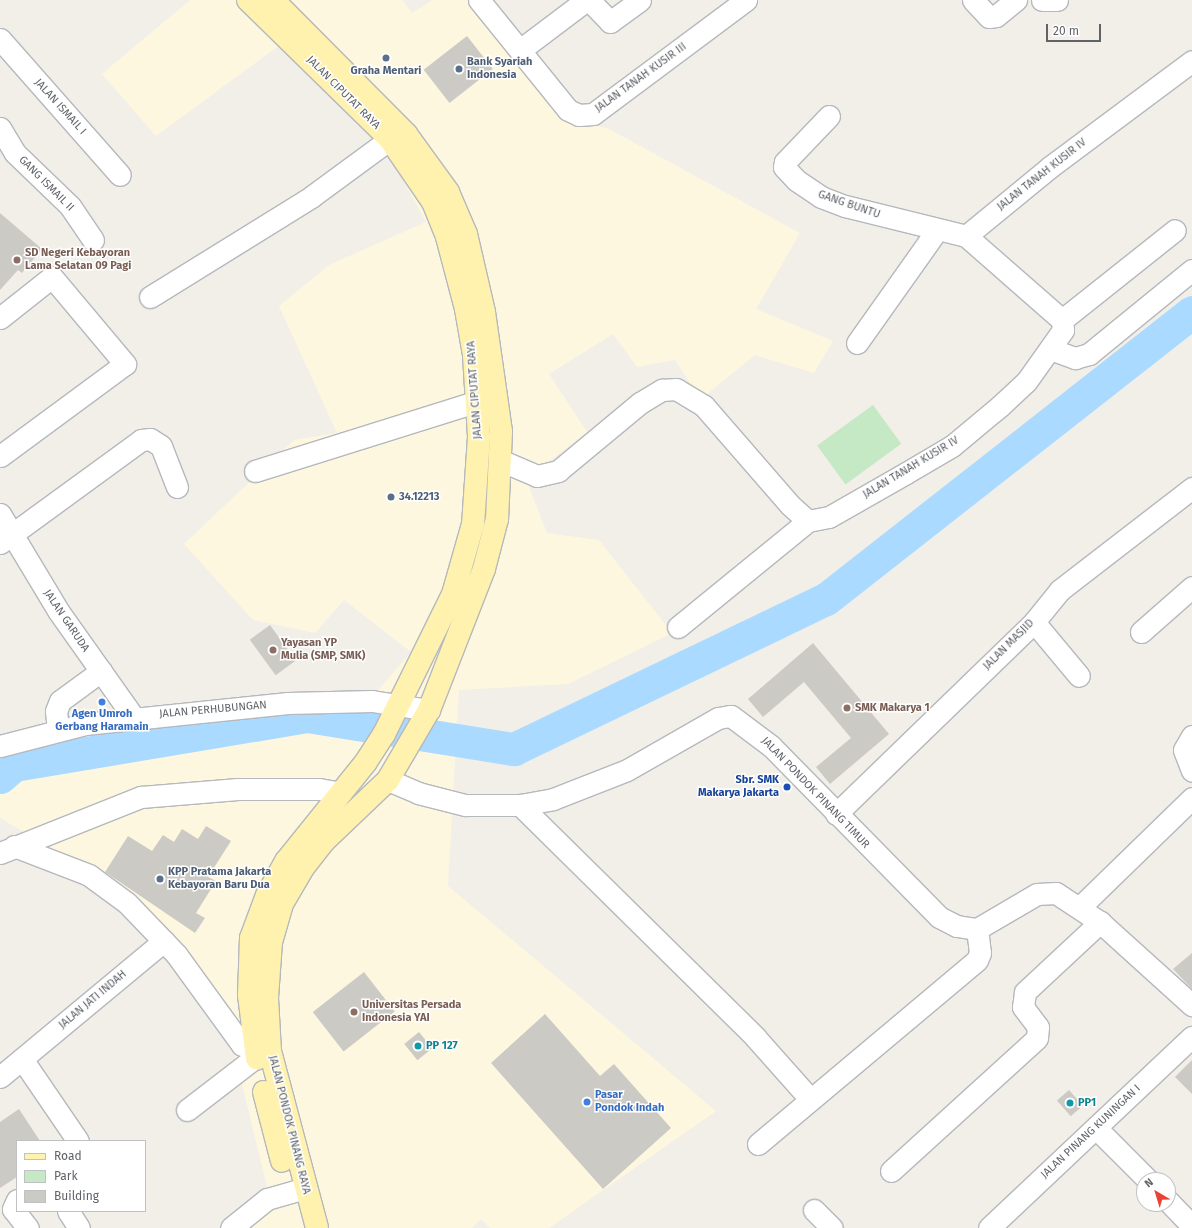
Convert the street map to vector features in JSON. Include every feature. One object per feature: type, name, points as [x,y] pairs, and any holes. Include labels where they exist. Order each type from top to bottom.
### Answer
[{"type":"main road","name":"JALAN CIPUTAT RAYA","points":[[248,0],[390,139],[430,196],[447,237],[466,309],[478,401],[478,486],[473,524],[453,594],[397,710],[366,762]]},
{"type":"main road","name":"JALAN CIPUTAT RAYA","points":[[273,0],[406,134],[448,192],[466,234],[484,312],[499,393],[502,460],[497,519],[482,575],[427,714],[406,753]]},
{"type":"main road","points":[[384,734],[406,753]]},
{"type":"main road","name":"JALAN PONDOK PINANG RAYA","points":[[301,1228],[297,1189],[270,1051],[267,998],[271,942],[282,904],[303,868],[324,841],[388,780],[406,753]]},
{"type":"main road","name":"JALAN PONDOK PINANG RAYA","points":[[316,1228],[297,1189],[256,1051],[249,995],[251,938],[267,895],[286,861],[366,762]]},
{"type":"street","name":"JALAN TANAH KUSIR III","points":[[479,0],[568,110],[579,115],[593,114],[746,0]]},
{"type":"street","points":[[520,50],[585,1],[590,0],[610,22],[640,0]]},
{"type":"street","points":[[973,0],[989,16],[996,16],[1016,0]]},
{"type":"street","name":"JALAN ISMAIL I","points":[[0,39],[120,175]]},
{"type":"street","name":"JALAN TANAH KUSIR IV","points":[[966,236],[1050,167],[1192,61]]},
{"type":"street","name":"GANG BUNTU","points":[[830,116],[784,162],[787,170],[821,197],[937,230],[966,236]]},
{"type":"street","name":"GANG ISMAIL II","points":[[0,128],[16,154],[70,206],[93,240]]},
{"type":"street","points":[[150,297],[306,201],[390,139]]},
{"type":"street","points":[[857,343],[937,230]]},
{"type":"street","points":[[966,236],[1062,320],[1175,230]]},
{"type":"street","points":[[1050,349],[1075,358],[1088,354],[1192,270]]},
{"type":"street","points":[[0,318],[52,276],[125,364],[0,456]]},
{"type":"street","name":"JALAN TANAH KUSIR IV","points":[[808,521],[828,517],[952,446],[1026,382],[1063,330],[1062,320]]},
{"type":"street","points":[[502,460],[537,476],[558,471],[646,399],[662,390],[676,389],[704,406],[790,505],[808,521],[678,627]]},
{"type":"street","points":[[255,471],[478,401]]},
{"type":"street","points":[[6,538],[142,440],[150,439],[161,446],[177,487]]},
{"type":"street","name":"JALAN MASJID","points":[[836,814],[1034,622],[1060,590],[1192,488]]},
{"type":"street","name":"JALAN GARUDA","points":[[0,514],[6,538],[134,718]]},
{"type":"street","points":[[1141,632],[1192,587]]},
{"type":"street","points":[[1034,622],[1079,676]]},
{"type":"street","points":[[58,730],[56,711],[60,701],[101,671]]},
{"type":"street","name":"JALAN PERHUBUNGAN","points":[[1,743],[58,730],[134,718],[288,703],[372,701],[397,710],[427,714]]},
{"type":"street","name":"JALAN PONDOK PINANG TIMUR","points":[[388,780],[418,793],[465,805],[520,805],[553,799],[627,770],[718,718],[731,716],[771,746],[836,814],[939,917],[957,926],[977,929]]},
{"type":"street","points":[[1192,736],[1184,750],[1192,771]]},
{"type":"street","points":[[7,850],[141,798],[238,789],[319,789],[341,793]]},
{"type":"street","points":[[1080,906],[1192,798]]},
{"type":"street","points":[[520,805],[755,1037],[810,1099]]},
{"type":"street","points":[[7,850],[89,875],[127,903],[164,941],[242,1045],[256,1051],[187,1110]]},
{"type":"street","points":[[758,1144],[977,960],[980,953],[977,929],[1045,891],[1056,893],[1080,906],[1100,922],[1192,1005]]},
{"type":"street","points":[[891,1171],[1037,1038],[1038,1027],[1023,1007],[1025,992],[1100,922]]},
{"type":"street","name":"JALAN JATI INDAH","points":[[0,1076],[164,941]]},
{"type":"street","name":"JALAN PINANG KUNINGAN I","points":[[1002,1224],[1096,1128],[1192,1036]]},
{"type":"street","points":[[22,1059],[77,1140]]},
{"type":"street","points":[[1096,1128],[1140,1172]]},
{"type":"street","points":[[231,1228],[267,1199],[297,1189]]},
{"type":"street","points":[[16,1202],[13,1209],[28,1228]]},
{"type":"street","points":[[1176,1209],[1192,1226]]},
{"type":"street","points":[[814,1210],[832,1228]]},
{"type":"street","points":[[69,1212],[79,1228]]},
{"type":"shaded area","points":[[190,0],[402,0],[412,13],[432,0],[480,0],[567,118],[609,129],[800,233],[756,309],[833,341],[814,373],[755,355],[701,399],[675,360],[637,367],[613,334],[549,374],[587,432],[526,479],[547,533],[599,540],[672,633],[568,684],[459,690],[448,886],[716,1111],[549,1228],[490,1228],[481,1219],[472,1228],[221,1228],[268,1191],[224,1010],[101,877],[0,818],[0,793],[26,738],[367,703],[411,652],[344,600],[315,633],[253,620],[184,544],[294,440],[337,433],[279,306],[329,265],[426,222],[373,126],[281,44],[156,136],[102,74]]},
{"type":"green space","points":[[873,405],[901,444],[845,484],[817,446]]},
{"type":"building","name":"Bank Syariah Indonesia","points":[[467,36],[493,69],[450,103],[424,70]]},
{"type":"building","name":"SD Negeri Kebayoran Lama Selatan 09 Pagi","points":[[0,213],[42,249],[22,273],[18,270],[0,290]]},
{"type":"building","name":"Yayasan YP Mulia (SMP, SMK)","points":[[270,625],[296,661],[276,675],[250,640]]},
{"type":"building","name":"SMK Makarya 1","points":[[813,643],[889,734],[830,784],[816,767],[851,738],[804,682],[763,717],[748,699]]},
{"type":"building","name":"KPP Pratama Jakarta Kebayoran Baru Dua","points":[[206,826],[231,841],[208,877],[216,881],[196,913],[205,918],[195,933],[105,872],[128,836],[152,851],[163,835],[174,842],[182,829],[198,839]]},
{"type":"building","points":[[1192,953],[1192,989],[1173,969]]},
{"type":"building","name":"Universitas Persada Indonesia YAI","points":[[364,972],[395,1011],[344,1051],[313,1012]]},
{"type":"building","name":"Pasar Pondok Indah","points":[[545,1014],[600,1076],[614,1064],[671,1128],[603,1189],[491,1063]]},
{"type":"building","name":"PP 127","points":[[419,1032],[432,1048],[417,1060],[404,1044]]},
{"type":"building","points":[[1192,1060],[1192,1094],[1175,1077]]},
{"type":"building","name":"PP1","points":[[1069,1090],[1083,1106],[1071,1116],[1057,1100]]},
{"type":"building","points":[[19,1109],[39,1140],[16,1140],[16,1178],[0,1188],[0,1122]]},
{"type":"waterway","points":[[0,777],[14,765],[307,716],[514,749],[826,599],[1192,312]]},
{"type":"place","name":"Graha Mentari","points":[[386,58]]},
{"type":"place","name":"Bank Syariah Indonesia","points":[[459,69]]},
{"type":"place","name":"SD Negeri Kebayoran Lama Selatan 09 Pagi","points":[[17,260]]},
{"type":"place","name":"34.12213","points":[[391,497]]},
{"type":"place","name":"Yayasan YP Mulia (SMP, SMK)","points":[[273,650]]},
{"type":"place","name":"Agen Umroh Gerbang Haramain","points":[[102,702]]},
{"type":"place","name":"SMK Makarya 1","points":[[847,708]]},
{"type":"place","name":"Sbr. SMK Makarya Jakarta","points":[[787,787]]},
{"type":"place","name":"KPP Pratama Jakarta Kebayoran Baru Dua","points":[[160,879]]},
{"type":"place","name":"Universitas Persada Indonesia YAI","points":[[354,1012]]},
{"type":"place","name":"PP 127","points":[[418,1046]]},
{"type":"place","name":"Pasar Pondok Indah","points":[[587,1102]]},
{"type":"place","name":"PP1","points":[[1070,1103]]}]
